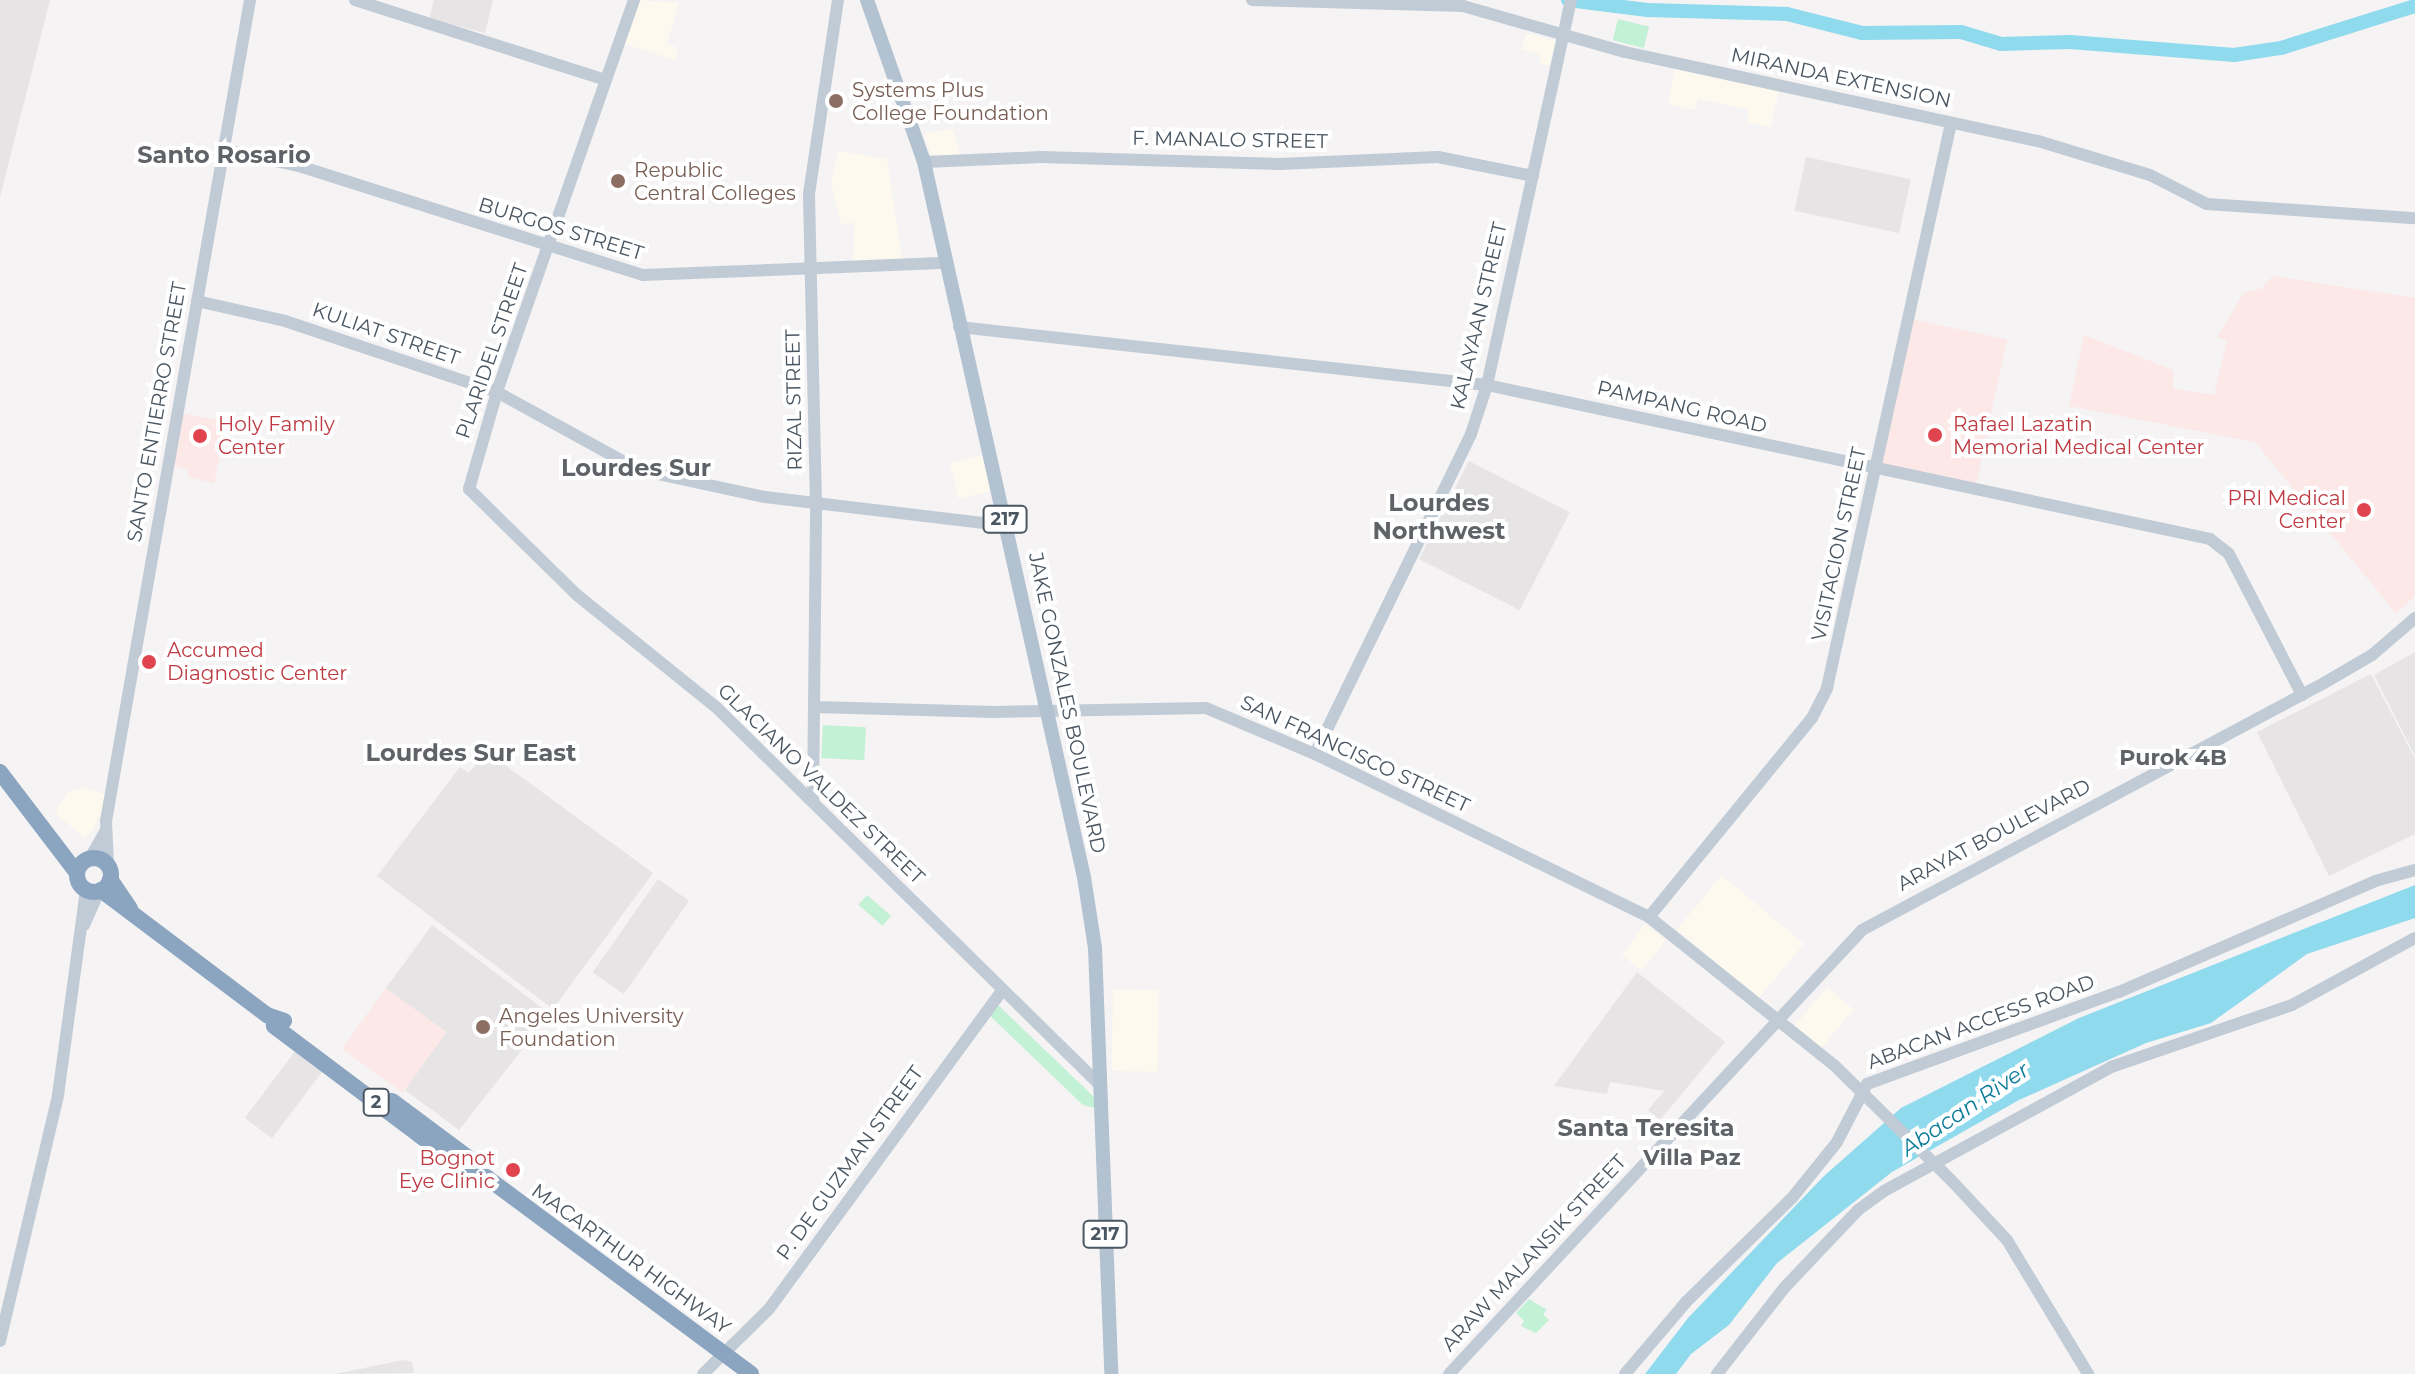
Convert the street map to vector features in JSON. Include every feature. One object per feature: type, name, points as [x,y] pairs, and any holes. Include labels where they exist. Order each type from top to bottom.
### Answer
[{"type":"highway","name":"2","points":[[0,772],[57,841],[85,863],[101,883]]},
{"type":"highway","points":[[85,863],[101,883]]},
{"type":"highway","name":"MACARTHUR HIGHWAY","points":[[101,883],[130,909],[273,1019],[274,1026],[477,1177],[486,1177],[751,1374]]},
{"type":"main road","name":"JAKE GONZALES BOULEVARD","points":[[860,0],[870,5],[924,162],[959,327],[1051,711],[1092,922],[1111,1374]]},
{"type":"street","name":"SANTO ENTIERRO STREET","points":[[0,1341],[49,1141],[84,925],[101,883],[105,832],[221,149],[250,0]]},
{"type":"street","points":[[355,0],[605,80]]},
{"type":"street","name":"PLARIDEL STREET","points":[[469,489],[497,392],[634,0]]},
{"type":"street","name":"RIZAL STREET","points":[[813,802],[816,504],[809,194],[838,0]]},
{"type":"street","name":"MIRANDA EXTENSION","points":[[1252,0],[1452,4],[1562,34],[1951,123],[2150,175],[2207,204],[2415,218]]},
{"type":"street","name":"KALAYAAN STREET","points":[[1315,754],[1471,434],[1487,385],[1570,4]]},
{"type":"street","name":"VISITACION STREET","points":[[1649,917],[1819,708],[1832,673],[1951,123]]},
{"type":"street","name":"BURGOS STREET","points":[[221,149],[299,166],[547,249],[643,275],[947,263]]},
{"type":"street","name":"F. MANALO STREET","points":[[924,162],[1041,157],[1280,164],[1438,157],[1533,176]]},
{"type":"street","name":"KULIAT STREET","points":[[197,301],[285,321],[497,392],[639,470],[816,504],[1007,526]]},
{"type":"street","name":"PAMPANG ROAD","points":[[959,327],[1046,332],[1141,348],[1487,385],[2216,542],[2229,554],[2302,695]]},
{"type":"street","name":"GLACIANO VALDEZ STREET","points":[[469,489],[577,595],[701,693],[1101,1086]]},
{"type":"street","name":"ARAYAT BOULEVARD","points":[[1777,1018],[1809,992],[1862,930],[2302,695],[2372,655],[2415,618]]},
{"type":"street","name":"SAN FRANCISCO STREET","points":[[815,707],[1051,711],[1193,705],[1315,754],[1649,917],[1851,1081],[1951,1180],[2007,1240],[2088,1374]]},
{"type":"street","name":"SANTO ENTIERRO STREET","points":[[85,863],[105,832]]},
{"type":"street","name":"ABACAN ACCESS ROAD","points":[[1625,1374],[1671,1318],[1792,1198],[1837,1142],[1867,1084],[2119,992],[2375,881],[2415,870]]},
{"type":"street","points":[[1717,1374],[1777,1296],[1858,1210],[1884,1191],[2111,1067],[2292,1005],[2415,938]]},
{"type":"street","name":"P. DE GUZMAN STREET","points":[[703,1374],[727,1355],[769,1309],[1002,991]]},
{"type":"street","name":"ARAW MALANSIK STREET","points":[[1449,1374],[1723,1083],[1777,1018]]},
{"type":"shaded area","points":[[0,0],[50,0],[0,197]]},
{"type":"shaded area","points":[[434,0],[493,0],[485,33],[429,19]]},
{"type":"shaded area","points":[[636,0],[679,3],[667,44],[678,48],[675,60],[621,43]]},
{"type":"shaded area","points":[[1526,33],[1556,41],[1549,66],[1540,64],[1539,54],[1521,50]]},
{"type":"shaded area","points":[[1675,68],[1779,89],[1771,127],[1747,122],[1749,110],[1698,99],[1695,110],[1668,104]]},
{"type":"shaded area","points":[[953,129],[961,157],[932,158],[924,133]]},
{"type":"shaded area","points":[[838,151],[887,159],[903,264],[852,267],[855,223],[841,224],[831,182]]},
{"type":"shaded area","points":[[1806,157],[1911,179],[1899,233],[1795,211]]},
{"type":"shaded area","name":"PRI Medical Center","points":[[2273,276],[2415,298],[2415,596],[2396,613],[2255,442],[2069,406],[2084,335],[2173,370],[2173,389],[2214,395],[2227,340],[2217,337],[2244,293],[2262,288]]},
{"type":"shaded area","name":"Rafael Lazatin Memorial Medical Center","points":[[1911,319],[2007,339],[1975,488],[1879,468]]},
{"type":"shaded area","name":"Holy Family Center","points":[[180,413],[227,422],[214,483],[188,477],[189,470],[172,465]]},
{"type":"shaded area","points":[[983,455],[991,491],[958,499],[950,463]]},
{"type":"shaded area","points":[[1469,461],[1570,512],[1520,610],[1419,559]]},
{"type":"shaded area","points":[[2415,652],[2415,756],[2374,675]]},
{"type":"shaded area","points":[[2371,674],[2415,759],[2415,834],[2329,876],[2257,732]]},
{"type":"shaded area","points":[[487,752],[653,873],[553,1009],[377,876],[460,767],[469,773]]},
{"type":"shaded area","points":[[82,788],[108,795],[93,830],[84,837],[55,813],[67,792]]},
{"type":"shaded area","points":[[1722,875],[1804,944],[1758,998],[1676,929]]},
{"type":"shaded area","points":[[658,879],[689,901],[624,994],[593,972]]},
{"type":"shaded area","points":[[1645,924],[1666,940],[1642,971],[1622,955]]},
{"type":"shaded area","name":"Angeles University Foundation","points":[[432,925],[550,1014],[459,1130],[405,1090],[441,1039],[386,988]]},
{"type":"shaded area","points":[[1637,972],[1725,1042],[1660,1120],[1648,1110],[1664,1091],[1610,1082],[1607,1094],[1554,1086]]},
{"type":"shaded area","points":[[1827,987],[1854,1009],[1822,1048],[1795,1025]]},
{"type":"shaded area","points":[[386,988],[447,1032],[403,1093],[342,1049]]},
{"type":"shaded area","points":[[1113,989],[1159,990],[1158,1072],[1112,1071]]},
{"type":"shaded area","points":[[296,1050],[323,1070],[272,1138],[245,1118]]},
{"type":"shaded area","points":[[403,1360],[412,1362],[414,1373],[335,1374]]},
{"type":"green space","points":[[1618,19],[1649,27],[1644,48],[1613,40]]},
{"type":"green space","points":[[823,725],[866,727],[864,760],[821,758]]},
{"type":"green space","points":[[867,895],[891,916],[883,926],[858,905]]},
{"type":"green space","points":[[995,1002],[1094,1097],[1095,1108],[1083,1105],[987,1013]]},
{"type":"green space","points":[[1529,1299],[1547,1310],[1543,1314],[1549,1320],[1536,1333],[1521,1326],[1524,1321],[1516,1313]]},
{"type":"water","name":"Abacan River","points":[[2415,885],[2415,918],[2307,954],[2211,1023],[2146,1043],[2019,1100],[1892,1172],[1777,1263],[1729,1325],[1691,1354],[1676,1374],[1645,1374],[1688,1318],[1824,1176],[1901,1108],[2079,1018]]},
{"type":"waterway","points":[[1568,0],[1647,10],[1787,14],[1862,33],[1961,32],[2001,44],[2070,42],[2234,55],[2281,48],[2415,6]]},
{"type":"place","name":"Systems Plus College Foundation","points":[[836,101]]},
{"type":"place","name":"Republic Central Colleges","points":[[618,181]]},
{"type":"place","name":"Rafael Lazatin Memorial Medical Center","points":[[1935,435]]},
{"type":"place","name":"Holy Family Center","points":[[200,436]]},
{"type":"place","name":"PRI Medical Center","points":[[2364,510]]},
{"type":"place","name":"Accumed Diagnostic Center","points":[[149,662]]},
{"type":"place","name":"Angeles University Foundation","points":[[483,1027]]},
{"type":"place","name":"Bognot Eye Clinic","points":[[513,1170]]},
{"type":"district","name":"Santo Rosario","points":[[224,155]]},
{"type":"district","name":"Lourdes Sur","points":[[636,468]]},
{"type":"district","name":"Lourdes Northwest","points":[[1439,517]]},
{"type":"district","name":"Lourdes Sur East","points":[[471,753]]},
{"type":"district","name":"Purok 4B","points":[[2173,758]]},
{"type":"district","name":"Santa Teresita","points":[[1646,1128]]},
{"type":"district","name":"Villa Paz","points":[[1692,1158]]}]
